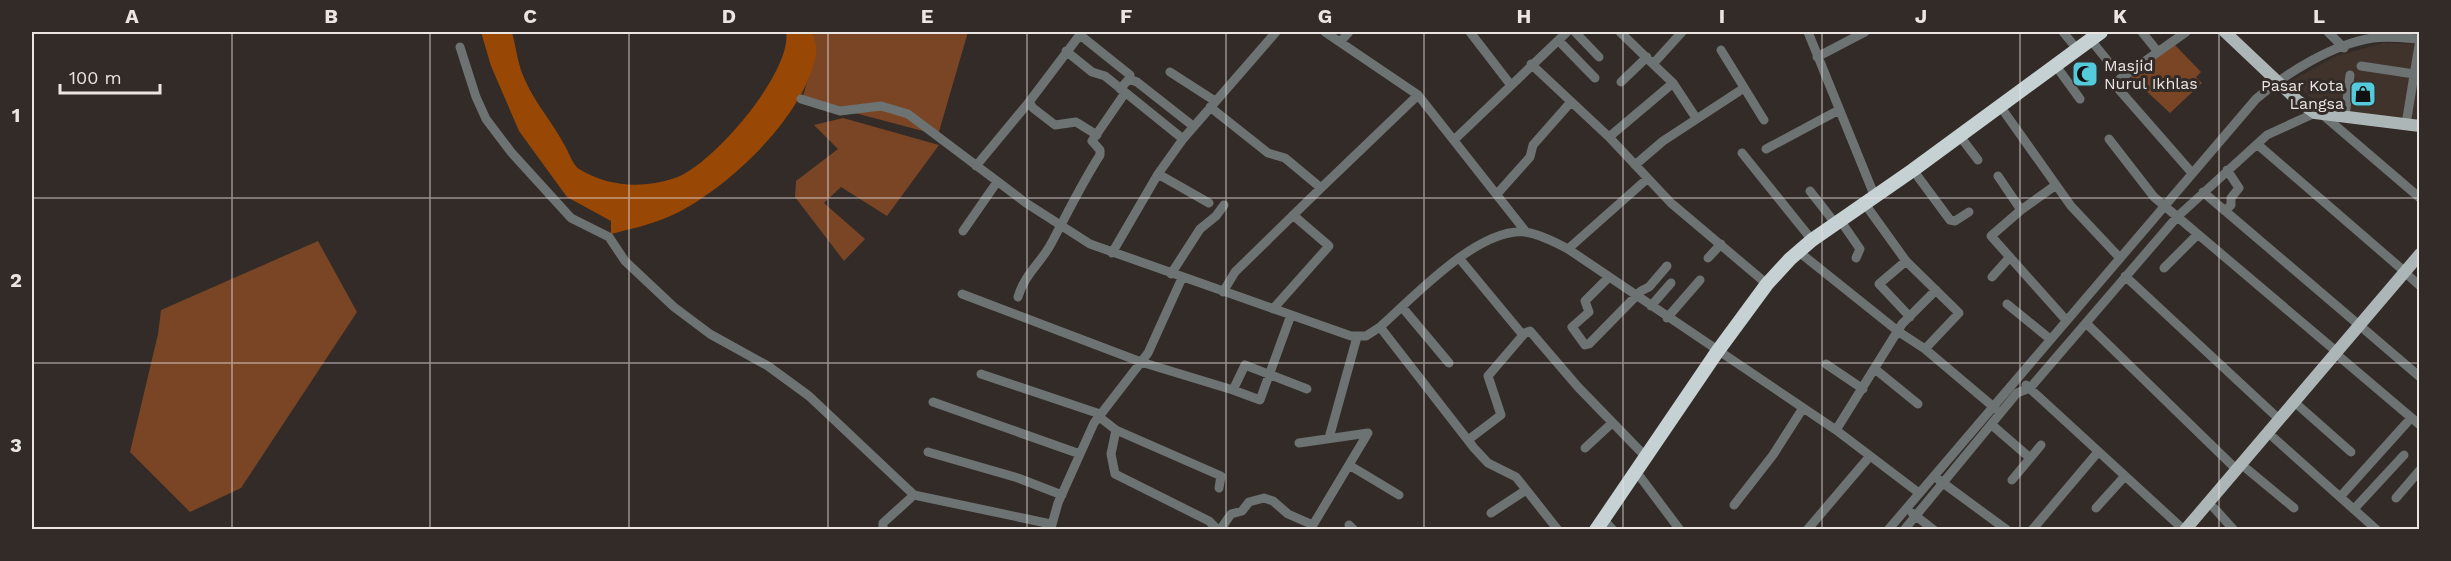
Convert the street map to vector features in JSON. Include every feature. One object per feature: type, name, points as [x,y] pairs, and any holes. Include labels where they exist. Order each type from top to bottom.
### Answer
[{"type":"highway","points":[[1599,524],[1717,352],[1767,284],[1798,252],[1837,222],[1913,171],[2095,35]]},
{"type":"main road","points":[[2225,32],[2298,101],[2319,114],[2420,126]]},
{"type":"main road","points":[[2411,278],[2420,254]]},
{"type":"main road","points":[[2261,447],[2274,438],[2387,298],[2411,278],[2420,265]]},
{"type":"main road","points":[[2184,530],[2242,469],[2280,420],[2304,399]]},
{"type":"main road","points":[[2196,530],[2242,469]]},
{"type":"street","points":[[1112,253],[1158,174],[1183,139],[1276,32]]},
{"type":"street","points":[[1325,32],[1418,95],[1526,232],[1568,249],[1666,318],[1836,430],[1919,492]]},
{"type":"street","points":[[1340,42],[1349,32]]},
{"type":"street","points":[[1470,32],[1510,84]]},
{"type":"street","points":[[1454,140],[1567,32]]},
{"type":"street","points":[[1575,32],[1599,57]]},
{"type":"street","points":[[1620,32],[1673,83],[1696,118]]},
{"type":"street","points":[[1620,82],[1650,61],[1682,32]]},
{"type":"street","points":[[1808,32],[1839,110],[1870,201],[1906,261],[1959,315],[1925,349]]},
{"type":"street","points":[[1817,57],[1865,32]]},
{"type":"street","points":[[2063,32],[2077,49]]},
{"type":"street","points":[[2142,32],[2158,52]]},
{"type":"street","points":[[2186,32],[2120,79],[2115,87],[2192,173]]},
{"type":"street","points":[[2328,32],[2344,48]]},
{"type":"street","points":[[976,165],[1029,102],[1081,33],[1130,75],[1130,79],[1193,126]]},
{"type":"street","points":[[2095,35],[2106,60]]},
{"type":"street","points":[[1888,530],[2163,205],[2252,103],[2277,81],[2325,54],[2373,38],[2417,37],[2406,124]]},
{"type":"street","points":[[1559,41],[1595,78]]},
{"type":"street","points":[[460,47],[476,97],[486,119],[511,152],[563,211],[579,224],[609,237],[625,261],[648,284],[710,334],[768,366],[809,396],[914,495],[1051,527],[1062,495],[1099,415],[1141,363],[1152,345],[1182,278]]},
{"type":"street","points":[[1721,50],[1764,120]]},
{"type":"street","points":[[1066,51],[1183,139]]},
{"type":"street","points":[[1531,64],[1570,104],[1609,137],[1671,203],[1767,284]]},
{"type":"street","points":[[2056,66],[2080,99]]},
{"type":"street","points":[[2361,66],[2414,74]]},
{"type":"street","points":[[1170,72],[1213,104],[1269,153],[1285,158],[1321,188]]},
{"type":"street","points":[[2345,117],[2350,75]]},
{"type":"street","points":[[1018,297],[1026,277],[1052,244],[1059,225],[1100,155],[1100,150],[1092,143],[1130,79]]},
{"type":"street","points":[[1609,137],[1673,83]]},
{"type":"street","points":[[1635,165],[1663,141],[1744,88]]},
{"type":"street","points":[[1223,292],[1235,272],[1418,95]]},
{"type":"street","points":[[801,99],[840,111],[871,107],[894,108],[917,119],[997,182],[1059,225],[1112,253],[1357,337],[1366,336],[1380,327],[1459,258],[1489,239],[1526,232]]},
{"type":"street","points":[[1029,102],[1033,108],[1055,124],[1076,123],[1097,135]]},
{"type":"street","points":[[1497,194],[1530,157],[1533,145],[1570,104]]},
{"type":"street","points":[[2000,106],[2071,206],[2119,257]]},
{"type":"street","points":[[1766,149],[1839,110]]},
{"type":"street","points":[[1904,530],[2017,393],[2030,388],[2177,217],[2257,144],[2285,125],[2319,114],[2420,198]]},
{"type":"street","points":[[1959,135],[1978,160]]},
{"type":"street","points":[[2109,139],[2137,177],[2163,205],[2420,425]]},
{"type":"street","points":[[2257,144],[2411,278]]},
{"type":"street","points":[[1742,153],[1812,240]]},
{"type":"street","points":[[2225,211],[2231,205],[2230,198],[2239,188],[2227,170]]},
{"type":"street","points":[[1913,171],[1950,220],[1954,221],[1969,212]]},
{"type":"street","points":[[1158,174],[1209,203]]},
{"type":"street","points":[[1998,176],[2021,210]]},
{"type":"street","points":[[1568,249],[1647,179]]},
{"type":"street","points":[[963,231],[997,182]]},
{"type":"street","points":[[2056,185],[1991,234],[2009,258],[2066,320]]},
{"type":"street","points":[[1810,191],[1860,249],[1856,258]]},
{"type":"street","points":[[2203,192],[2420,377]]},
{"type":"street","points":[[1171,274],[1200,229],[1216,216],[1224,205]]},
{"type":"street","points":[[1273,309],[1329,246],[1293,215]]},
{"type":"street","points":[[2164,268],[2198,235]]},
{"type":"street","points":[[1708,258],[1721,244]]},
{"type":"street","points":[[1798,252],[1899,332],[1925,349],[2001,414]]},
{"type":"street","points":[[1459,258],[1524,334]]},
{"type":"street","points":[[1992,277],[2009,258]]},
{"type":"street","points":[[1906,261],[1879,284],[1910,317]]},
{"type":"street","points":[[1609,277],[1585,301],[1589,312],[1572,327],[1585,345],[1589,344],[1667,266]]},
{"type":"street","points":[[2125,276],[2280,420]]},
{"type":"street","points":[[1666,318],[1700,280]]},
{"type":"street","points":[[1651,306],[1671,283]]},
{"type":"street","points":[[1836,430],[1899,332],[1936,290]]},
{"type":"street","points":[[962,294],[1141,363],[1260,400],[1291,315]]},
{"type":"street","points":[[2007,304],[2050,339]]},
{"type":"street","points":[[1402,308],[1449,363]]},
{"type":"street","points":[[2087,324],[2242,469],[2294,508]]},
{"type":"street","points":[[1380,327],[1488,463],[1513,474],[1558,530]]},
{"type":"street","points":[[1468,440],[1501,415],[1488,376],[1524,334],[1530,331],[1612,423],[1645,456]]},
{"type":"street","points":[[1329,438],[1357,337]]},
{"type":"street","points":[[1826,364],[1863,389]]},
{"type":"street","points":[[1233,390],[1244,365],[1307,389]]},
{"type":"street","points":[[1875,369],[1918,404]]},
{"type":"street","points":[[981,374],[1099,415],[1116,430],[1221,476],[1219,488]]},
{"type":"street","points":[[2017,377],[2184,530]]},
{"type":"street","points":[[2304,399],[2351,452]]},
{"type":"street","points":[[933,402],[1080,454]]},
{"type":"street","points":[[1734,505],[1773,454],[1803,408]]},
{"type":"street","points":[[2340,497],[2411,418]]},
{"type":"street","points":[[1585,448],[1612,423]]},
{"type":"street","points":[[1992,425],[2030,458]]},
{"type":"street","points":[[1116,430],[1111,445],[1115,474],[1209,521],[1219,530],[1231,514],[1242,511],[1249,502],[1264,498],[1273,501],[1288,514],[1311,527],[1368,433],[1299,443]]},
{"type":"street","points":[[2274,438],[2377,530]]},
{"type":"street","points":[[2012,480],[2041,445]]},
{"type":"street","points":[[928,452],[1018,478],[1062,495]]},
{"type":"street","points":[[2032,530],[2098,452]]},
{"type":"street","points":[[2354,509],[2404,455]]},
{"type":"street","points":[[1807,530],[1870,456]]},
{"type":"street","points":[[1349,465],[1399,495]]},
{"type":"street","points":[[1635,470],[1680,530]]},
{"type":"street","points":[[2396,498],[2420,470]]},
{"type":"street","points":[[1933,476],[2007,530]]},
{"type":"street","points":[[2096,508],[2124,477]]},
{"type":"street","points":[[1491,513],[1526,490]]},
{"type":"street","points":[[883,530],[883,523],[914,495]]},
{"type":"street","points":[[1906,508],[1934,530]]},
{"type":"street","points":[[2214,508],[2234,530]]},
{"type":"street","points":[[1599,524],[1613,530]]},
{"type":"shaded area","points":[[481,32],[512,32],[525,80],[579,169],[602,180],[638,185],[663,182],[691,170],[728,137],[764,92],[777,70],[785,49],[786,32],[813,32],[816,54],[809,78],[797,102],[780,126],[737,171],[690,206],[668,217],[611,234],[611,221],[567,197],[519,131],[491,66]]},
{"type":"shaded area","points":[[813,32],[968,32],[938,135],[802,99],[816,53]]},
{"type":"shaded area","name":"Pasar Kota Langsa","points":[[2383,43],[2419,44],[2419,121],[2321,108],[2293,80],[2336,56]]},
{"type":"shaded area","points":[[2175,45],[2201,72],[2196,77],[2202,83],[2170,113],[2130,76]]},
{"type":"shaded area","points":[[843,118],[939,145],[887,216],[841,187],[824,203],[865,239],[844,261],[795,197],[796,181],[838,149],[814,125]]},
{"type":"shaded area","points":[[318,241],[357,312],[241,488],[190,512],[130,452],[158,334],[161,310]]},
{"type":"place","name":"Masjid Nurul Ikhlas","points":[[2085,74]]},
{"type":"place","name":"Pasar Kota Langsa","points":[[2363,94]]}]
